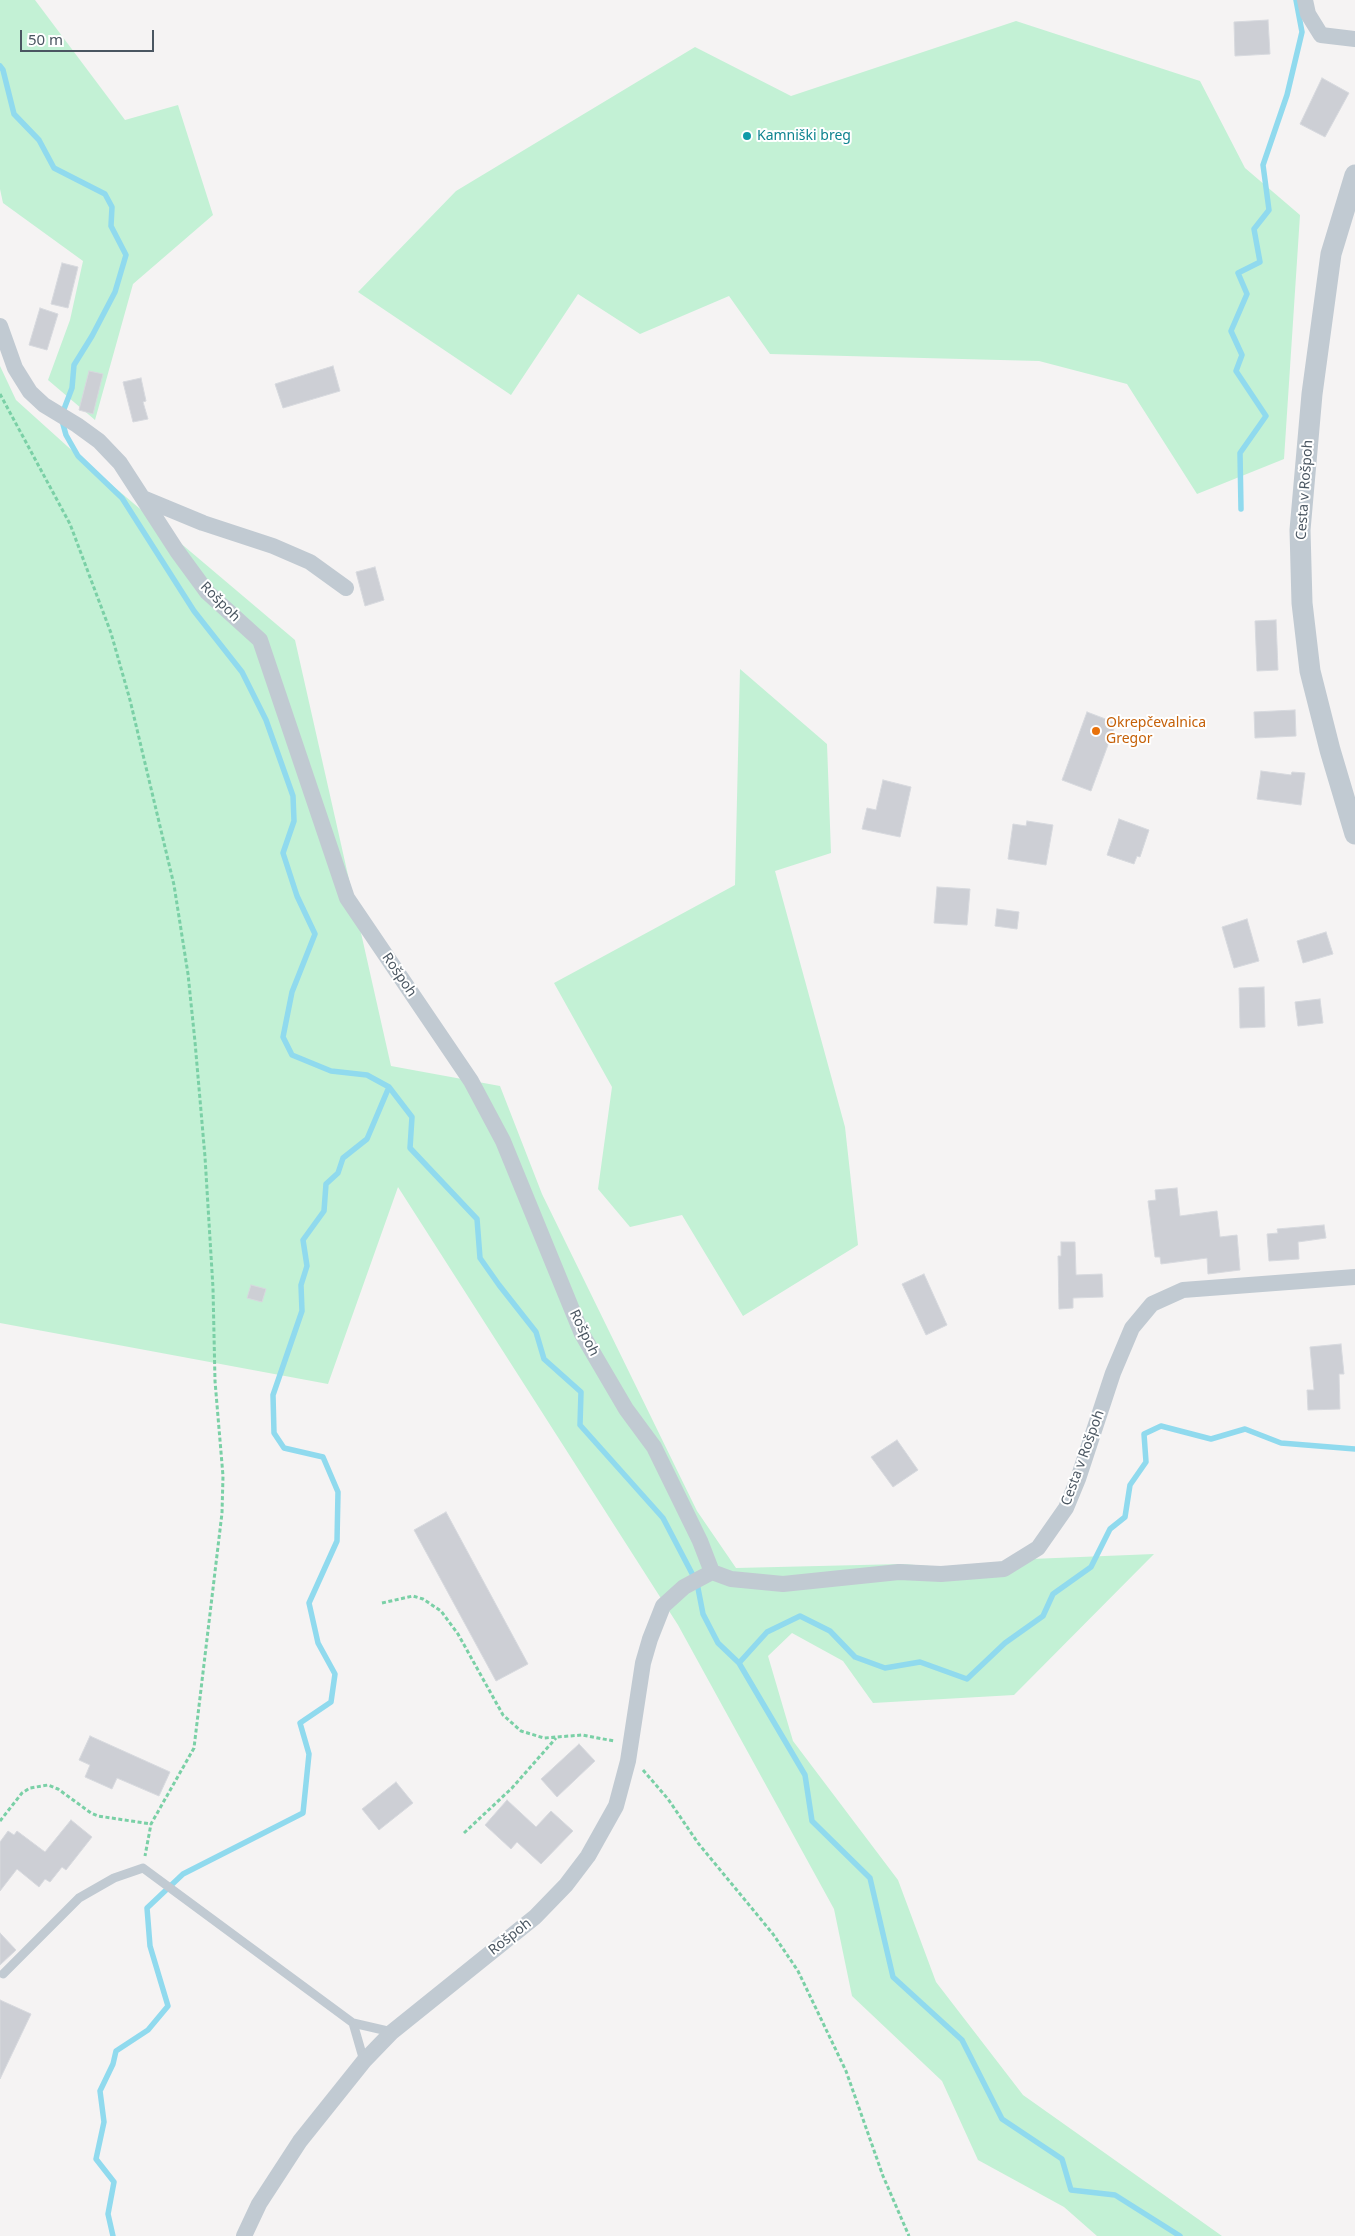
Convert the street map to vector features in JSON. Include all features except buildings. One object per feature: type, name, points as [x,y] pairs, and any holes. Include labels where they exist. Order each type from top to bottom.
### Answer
[{"type":"street","points":[[1305,0],[1308,14],[1321,34],[1355,39]]},
{"type":"street","name":"Cesta v Rošpoh","points":[[1355,175],[1331,254],[1312,394],[1300,530],[1302,603],[1310,671],[1330,750],[1351,803],[1355,834]]},
{"type":"street","name":"Rošpoh","points":[[0,326],[15,368],[30,392],[44,405],[77,424],[98,441],[120,463],[177,551],[207,592],[260,640],[347,898],[471,1082],[503,1141],[582,1334],[626,1409],[654,1447],[700,1541],[706,1575],[684,1587],[663,1606],[643,1663],[628,1761],[616,1806],[588,1856],[566,1885],[535,1917],[392,2032],[364,2061],[300,2141],[259,2204],[244,2236]]},
{"type":"street","points":[[145,499],[202,523],[273,546],[310,562],[346,588]]},
{"type":"street","name":"Cesta v Rošpoh","points":[[706,1575],[731,1580],[783,1584],[899,1572],[941,1574],[1004,1569],[1038,1548],[1066,1508],[1078,1479],[1113,1373],[1132,1328],[1152,1304],[1183,1290],[1355,1277]]},
{"type":"lane","points":[[3,1974],[79,1898],[114,1878],[143,1868],[154,1874],[353,2023],[392,2032]]},
{"type":"lane","points":[[353,2023],[364,2061]]},
{"type":"path","points":[[0,394],[70,524],[111,633],[130,700],[174,885],[188,974],[205,1157],[213,1288],[215,1381],[222,1467],[222,1513],[194,1748],[168,1798],[151,1824],[143,1868]]},
{"type":"path","points":[[382,1603],[413,1596],[423,1599],[441,1611],[458,1634],[494,1700],[511,1724],[530,1735],[557,1738],[582,1735],[630,1742]]},
{"type":"path","points":[[464,1833],[512,1788],[557,1738]]},
{"type":"path","points":[[628,1761],[645,1772],[656,1784],[698,1843],[773,1934],[798,1971],[846,2072],[882,2176],[909,2236]]},
{"type":"path","points":[[0,1820],[22,1793],[30,1788],[48,1785],[58,1789],[98,1816],[151,1824]]},
{"type":"green space","points":[[0,0],[35,0],[125,120],[178,105],[213,215],[133,284],[95,420],[48,380],[70,320],[83,261],[3,203],[0,189]]},
{"type":"green space","points":[[1016,21],[1200,81],[1245,168],[1300,215],[1284,459],[1197,494],[1127,384],[1039,361],[770,354],[729,296],[640,334],[578,294],[511,395],[358,292],[456,191],[695,47],[791,96]]},
{"type":"green space","points":[[0,366],[16,400],[87,464],[295,640],[391,1066],[500,1086],[542,1194],[697,1511],[736,1568],[902,1564],[943,1567],[1031,1559],[1154,1554],[1014,1695],[873,1703],[843,1661],[792,1633],[768,1656],[793,1741],[898,1880],[936,1982],[1023,2095],[1222,2236],[1097,2236],[1064,2207],[978,2160],[942,2081],[852,1996],[834,1909],[678,1625],[398,1187],[328,1384],[0,1323]]},
{"type":"green space","points":[[740,669],[827,744],[831,853],[775,871],[845,1127],[858,1245],[743,1316],[682,1215],[630,1227],[598,1189],[612,1087],[554,983],[735,885]]},
{"type":"waterway","points":[[1241,509],[1240,453],[1266,416],[1236,371],[1242,355],[1231,331],[1247,294],[1238,273],[1260,262],[1254,229],[1269,210],[1263,165],[1287,95],[1302,32],[1296,0]]},
{"type":"waterway","points":[[0,66],[3,70],[14,114],[39,140],[54,168],[105,194],[112,207],[111,226],[126,255],[115,292],[74,365],[72,388],[61,417],[66,435],[78,456],[122,498],[194,611],[242,672],[266,720],[293,796],[294,821],[283,853],[297,896],[315,934],[292,992],[283,1037],[292,1055],[331,1071],[367,1075],[389,1087],[412,1117],[410,1148],[477,1219],[480,1258],[536,1332],[544,1359],[581,1392],[580,1425],[663,1518],[697,1583],[703,1614],[718,1643],[739,1663],[805,1775],[812,1821],[870,1878],[893,1977],[962,2040],[1002,2119],[1062,2159],[1071,2190],[1115,2195],[1180,2236]]},
{"type":"waterway","points":[[113,2236],[108,2214],[114,2182],[96,2159],[104,2122],[100,2091],[113,2064],[116,2051],[148,2030],[168,2006],[150,1946],[147,1908],[183,1874],[303,1813],[309,1754],[300,1723],[331,1702],[335,1674],[318,1643],[309,1603],[337,1541],[338,1492],[323,1457],[284,1448],[274,1433],[273,1395],[302,1311],[301,1285],[307,1266],[303,1240],[324,1211],[326,1184],[338,1173],[343,1158],[367,1139],[389,1087]]},
{"type":"waterway","points":[[739,1663],[767,1632],[800,1616],[830,1631],[855,1657],[885,1668],[920,1662],[967,1679],[1005,1643],[1043,1616],[1053,1594],[1091,1567],[1110,1529],[1125,1517],[1130,1485],[1146,1462],[1144,1434],[1161,1426],[1211,1439],[1245,1429],[1281,1443],[1355,1449]]},
{"type":"place","name":"Kamniški breg","points":[[747,136]]},
{"type":"place","name":"Okrepčevalnica Gregor","points":[[1096,731]]}]
